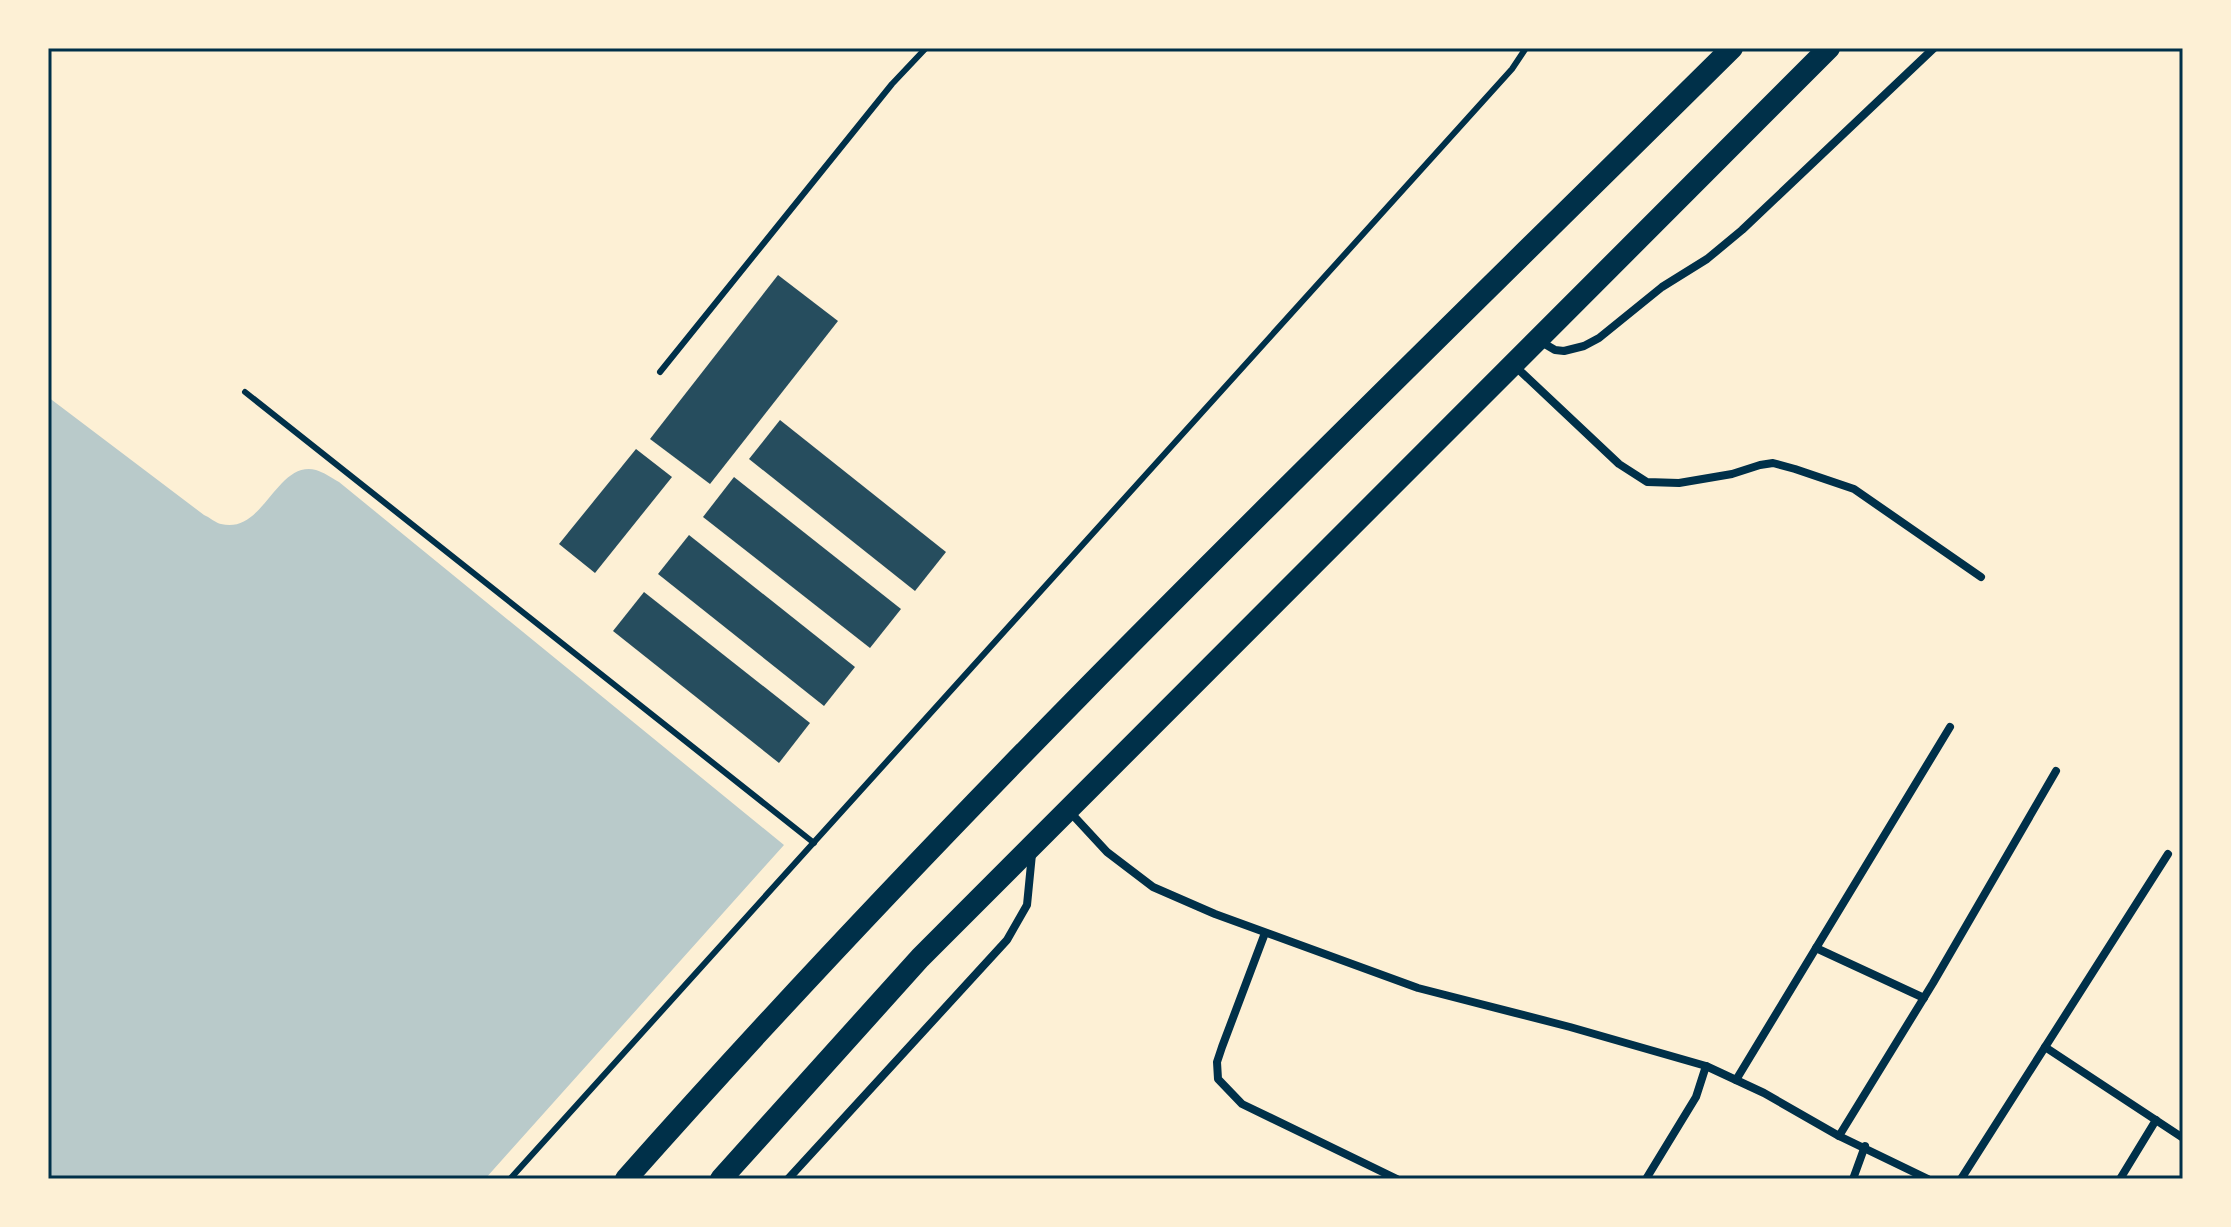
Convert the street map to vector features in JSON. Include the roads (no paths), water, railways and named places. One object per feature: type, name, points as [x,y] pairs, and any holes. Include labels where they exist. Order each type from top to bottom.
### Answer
[{"type":"highway","points":[[626,1179],[873,907],[1140,634],[1732,48]]},
{"type":"highway","points":[[721,1179],[920,958],[1829,48]]},
{"type":"street","points":[[1538,340],[1555,350],[1584,346],[1599,338],[1662,287],[1707,259],[1742,230],[1934,48]]},
{"type":"street","points":[[1513,365],[1619,464],[1647,482],[1679,483],[1773,463],[1795,469],[1854,489],[1981,577]]},
{"type":"street","points":[[1736,1080],[1950,727]]},
{"type":"street","points":[[1839,1136],[1924,998],[2056,771]]},
{"type":"street","points":[[1068,810],[1107,852],[1153,887],[1265,933],[1418,988],[1706,1066],[1928,1179]]},
{"type":"street","points":[[788,1179],[1007,940],[1027,905],[1033,845]]},
{"type":"street","points":[[1961,1179],[2168,854]]},
{"type":"street","points":[[1265,933],[1217,1062],[1218,1079],[1242,1104],[1397,1179]]},
{"type":"street","points":[[1816,948],[1924,998]]},
{"type":"street","points":[[2045,1047],[2183,1138]]},
{"type":"street","points":[[1646,1179],[1696,1097],[1706,1066]]},
{"type":"street","points":[[2120,1179],[2156,1120]]},
{"type":"street","points":[[1853,1179],[1865,1146]]},
{"type":"lane","points":[[660,372],[892,84],[926,48]]},
{"type":"lane","points":[[510,1179],[1512,69],[1526,48]]},
{"type":"lane","points":[[245,392],[814,843]]}]
